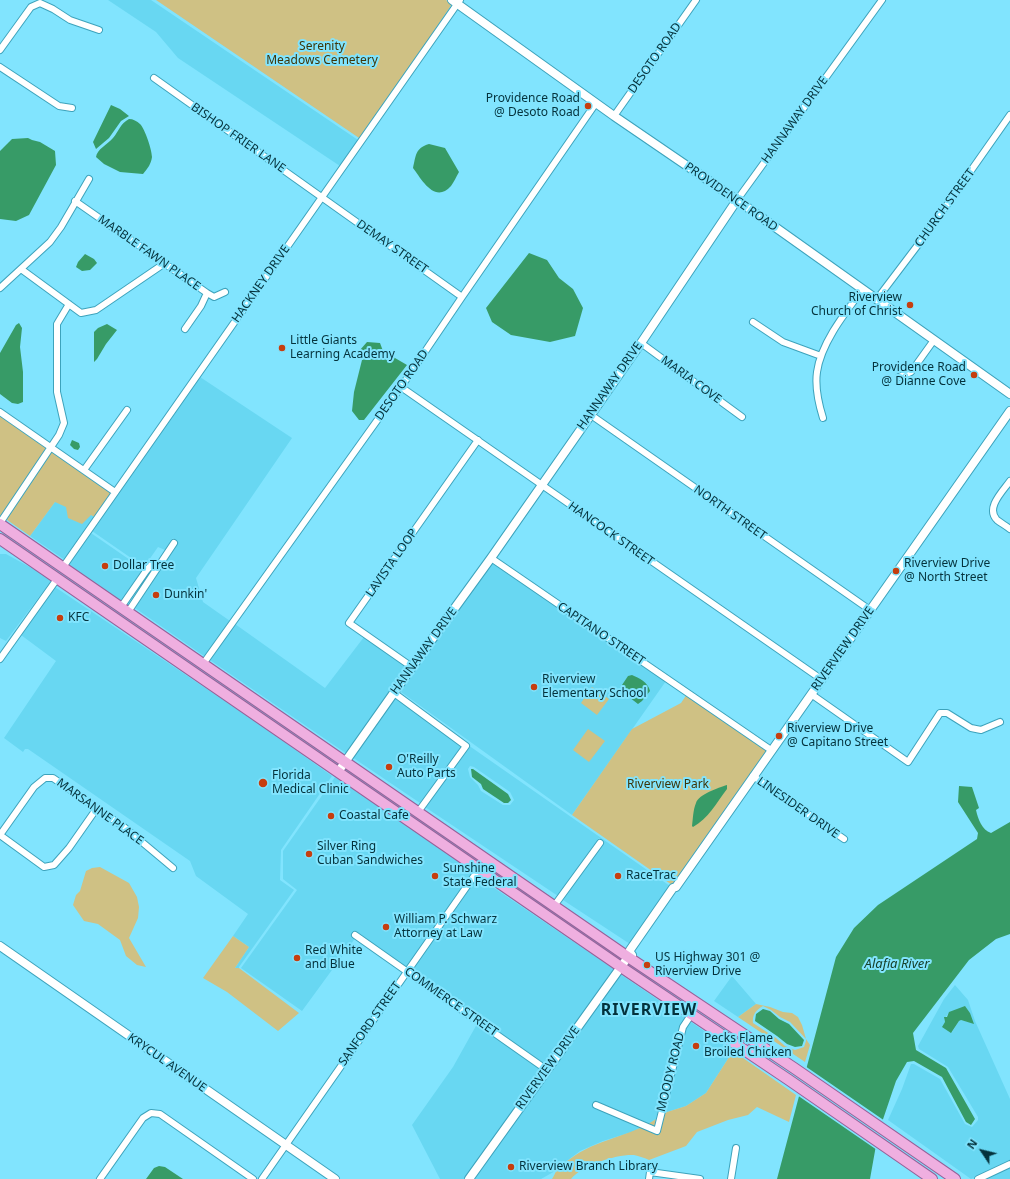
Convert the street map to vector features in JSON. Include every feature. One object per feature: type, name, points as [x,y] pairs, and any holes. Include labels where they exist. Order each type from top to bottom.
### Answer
[{"type":"main road","points":[[0,523],[628,957],[794,1068],[955,1179]]},
{"type":"main road","points":[[0,539],[621,967],[789,1080],[932,1179]]},
{"type":"main road","points":[[67,586],[89,594],[117,612],[122,614],[125,610]]},
{"type":"main road","points":[[119,621],[122,618],[125,618],[147,633],[167,639]]},
{"type":"main road","points":[[133,631],[156,640],[192,664],[203,664]]},
{"type":"main road","points":[[203,679],[209,677],[213,678],[237,696],[263,705]]},
{"type":"main road","points":[[402,815],[419,820],[475,858],[480,859],[483,857]]},
{"type":"main road","points":[[479,869],[486,868],[491,870],[531,896],[550,903]]},
{"type":"main road","points":[[691,1015],[702,1014],[729,1032],[743,1034]]},
{"type":"street","name":"DESOTO ROAD","points":[[614,116],[696,0]]},
{"type":"street","name":"HANNAWAY DRIVE","points":[[338,772],[542,485],[641,343],[737,200],[882,0]]},
{"type":"street","name":"PROVIDENCE ROAD","points":[[456,1],[614,116],[737,200],[1010,394]]},
{"type":"street","name":"HACKNEY DRIVE","points":[[63,567],[321,198],[456,1]]},
{"type":"street","points":[[0,50],[31,8],[40,3],[70,20],[99,30]]},
{"type":"street","points":[[0,67],[59,106],[72,108]]},
{"type":"street","name":"BISHOP FRIER LANE","points":[[154,78],[321,198]]},
{"type":"street","name":"DESOTO ROAD","points":[[203,664],[401,387],[596,103]]},
{"type":"street","name":"CHURCH STREET","points":[[877,300],[930,229],[1010,116]]},
{"type":"street","points":[[0,288],[50,242],[61,227],[88,179]]},
{"type":"street","name":"DEMAY STREET","points":[[321,198],[462,297]]},
{"type":"street","name":"MARBLE FAWN PLACE","points":[[75,202],[207,293],[214,297],[225,292]]},
{"type":"street","points":[[21,269],[81,313],[96,310],[165,263]]},
{"type":"street","points":[[823,418],[819,403],[817,374],[821,356],[831,335],[863,289]]},
{"type":"street","points":[[185,329],[201,306],[207,293]]},
{"type":"street","points":[[0,523],[59,435],[64,423],[57,392],[57,324],[69,304]]},
{"type":"street","points":[[753,322],[783,342],[821,356]]},
{"type":"street","points":[[899,377],[911,372],[934,340]]},
{"type":"street","name":"MARIA COVE","points":[[641,343],[742,417]]},
{"type":"street","name":"HANCOCK STREET","points":[[401,387],[821,679]]},
{"type":"street","points":[[84,470],[127,410]]},
{"type":"street","name":"RIVERVIEW DRIVE","points":[[469,1179],[621,967],[628,957],[630,950],[673,888],[676,887],[1010,411]]},
{"type":"street","points":[[0,412],[115,492]]},
{"type":"street","name":"NORTH STREET","points":[[590,415],[870,610]]},
{"type":"street","name":"LAVISTA LOOP","points":[[412,667],[349,623],[478,440]]},
{"type":"street","points":[[1010,481],[994,504],[993,509],[993,514],[998,520],[1010,529]]},
{"type":"street","points":[[125,610],[174,543]]},
{"type":"street","name":"CAPITANO STREET","points":[[491,558],[771,750]]},
{"type":"street","points":[[0,659],[57,579]]},
{"type":"street","points":[[394,693],[466,746],[418,812]]},
{"type":"street","points":[[811,694],[908,762],[940,714],[947,713],[971,728],[981,730],[1000,722]]},
{"type":"street","name":"LINESIDER DRIVE","points":[[753,776],[844,839]]},
{"type":"street","name":"MARSANNE PLACE","points":[[0,835],[34,787],[44,778],[53,778],[124,827],[173,868]]},
{"type":"street","points":[[0,835],[44,867],[54,865],[69,848],[97,808]]},
{"type":"street","points":[[550,903],[600,842]]},
{"type":"street","name":"SANFORD STREET","points":[[262,1179],[479,869]]},
{"type":"street","name":"COMMERCE STREET","points":[[355,935],[547,1070]]},
{"type":"street","name":"KRYCUL AVENUE","points":[[0,946],[335,1179]]},
{"type":"street","name":"MOODY ROAD","points":[[596,1105],[657,1131],[683,1027],[691,1015]]},
{"type":"street","points":[[100,1179],[143,1118],[151,1113],[160,1114],[253,1179]]},
{"type":"street","points":[[731,1179],[736,1148]]},
{"type":"street","points":[[978,1179],[1010,1164]]},
{"type":"street","points":[[649,1176],[700,1179]]},
{"type":"shaded area","points":[[108,0],[151,0],[358,140],[340,166],[178,58],[156,32]]},
{"type":"shaded area","points":[[200,377],[292,438],[196,578],[203,602],[230,621],[204,656],[135,608],[178,542],[173,538],[165,550],[158,547],[144,567],[92,531]]},
{"type":"shaded area","points":[[60,495],[96,518],[65,560],[30,536]]},
{"type":"shaded area","points":[[88,531],[146,571],[121,607],[63,567]]},
{"type":"shaded area","points":[[0,554],[6,554],[48,577],[51,581],[6,641],[0,638]]},
{"type":"shaded area","name":"Riverview Elementary School","points":[[492,562],[666,681],[572,815],[401,692]]},
{"type":"shaded area","points":[[55,587],[256,722],[332,776],[281,850],[280,880],[294,890],[239,968],[235,968],[249,947],[233,936],[248,914],[196,876],[190,861],[28,749],[25,749],[23,752],[4,738],[56,661],[21,635]]},
{"type":"shaded area","points":[[235,624],[325,688],[364,637],[407,667],[347,754],[210,660]]},
{"type":"shaded area","points":[[394,697],[462,747],[420,803],[352,757]]},
{"type":"shaded area","points":[[468,745],[670,886],[630,944],[563,900],[604,842],[599,838],[558,896],[425,807],[469,748]],"holes":[[[470,766],[474,767],[510,792],[514,800],[510,805],[503,805],[481,791],[478,785],[470,777],[468,769]]]},
{"type":"shaded area","points":[[335,777],[476,871],[407,969],[359,933],[302,1011],[241,968],[297,890],[283,879],[283,851]]},
{"type":"shaded area","points":[[478,877],[615,970],[546,1065],[412,971]]},
{"type":"shaded area","points":[[620,974],[685,1018],[680,1026],[675,1041],[656,1119],[646,1126],[632,1132],[603,1141],[580,1151],[557,1170],[541,1179],[473,1179]]},
{"type":"shaded area","points":[[732,976],[756,1004],[738,1017],[714,1001]]},
{"type":"shaded area","points":[[955,985],[968,1000],[975,1021],[1010,1099],[1010,1161],[971,1179],[888,1120],[911,1064],[914,1064],[940,1079],[965,1124],[972,1127],[978,1120],[978,1117],[948,1067],[919,1049],[918,1046],[944,999]],"holes":[[[965,1007],[970,1013],[968,1022],[961,1020],[959,1021],[952,1032],[944,1019],[948,1014]]]},
{"type":"shaded area","points":[[691,1022],[733,1051],[706,1093],[686,1106],[664,1113],[686,1028]]},
{"type":"shaded area","points":[[477,1024],[542,1070],[465,1179],[440,1179],[412,1125],[453,1067]]},
{"type":"shaded area","points":[[1010,1168],[1010,1179],[985,1179],[990,1177]]},
{"type":"green space","name":"Serenity Meadows Cemetery","points":[[156,0],[446,0],[452,4],[362,140]]},
{"type":"green space","points":[[0,414],[114,492],[96,518],[91,515],[82,524],[68,518],[66,507],[55,502],[30,536],[0,515]]},
{"type":"green space","points":[[592,687],[609,699],[597,715],[581,703]]},
{"type":"green space","name":"Riverview Park","points":[[687,694],[767,750],[672,885],[572,815],[632,729],[681,703]]},
{"type":"green space","points":[[588,729],[605,741],[589,762],[573,750]]},
{"type":"green space","points":[[100,867],[129,883],[137,897],[139,907],[138,918],[129,938],[146,967],[137,965],[126,956],[120,940],[98,924],[84,921],[73,905],[76,895],[80,891],[86,871],[92,868]]},
{"type":"green space","points":[[233,936],[249,947],[235,968],[239,968],[299,1013],[278,1031],[227,992],[203,978]]},
{"type":"green space","points":[[756,1004],[770,1007],[783,1012],[792,1013],[798,1017],[806,1039],[810,1045],[805,1062],[738,1017]],"holes":[[[763,1006],[771,1010],[790,1022],[806,1039],[804,1047],[795,1050],[785,1046],[776,1038],[753,1023],[755,1013]]]},
{"type":"green space","points":[[733,1051],[796,1095],[789,1122],[757,1107],[748,1115],[728,1120],[697,1132],[686,1146],[649,1160],[634,1155],[619,1156],[591,1165],[583,1169],[571,1179],[552,1179],[557,1169],[562,1164],[580,1152],[635,1130],[656,1119],[653,1132],[659,1135],[664,1113],[686,1106],[706,1093]]},
{"type":"water","points":[[111,105],[120,109],[129,116],[121,121],[109,138],[96,149],[93,142]]},
{"type":"water","points":[[129,119],[132,119],[140,124],[146,135],[151,150],[151,162],[143,174],[120,172],[104,164],[96,157],[100,149],[113,138],[122,125]]},
{"type":"water","points":[[28,138],[40,142],[55,151],[56,165],[29,215],[16,221],[0,219],[0,151],[12,139]]},
{"type":"water","points":[[429,144],[445,148],[459,172],[451,186],[445,191],[434,191],[429,188],[413,168],[419,150]]},
{"type":"water","points":[[529,253],[547,260],[559,278],[573,289],[583,308],[575,336],[550,342],[511,335],[492,322],[486,308]]},
{"type":"water","points":[[85,254],[94,259],[97,263],[90,270],[82,271],[76,267],[78,262]]},
{"type":"water","points":[[19,323],[22,328],[20,347],[23,372],[23,402],[18,404],[12,403],[0,394],[0,353],[16,325]]},
{"type":"water","points":[[107,324],[117,330],[94,362],[94,332],[98,328]]},
{"type":"water","points":[[367,342],[380,343],[383,351],[407,365],[364,420],[359,420],[352,411],[354,392],[363,356],[360,350]]},
{"type":"water","points":[[72,440],[79,443],[80,447],[78,450],[74,449],[70,445]]},
{"type":"water","points":[[632,675],[645,683],[650,691],[638,704],[625,694],[622,685],[628,676]]},
{"type":"water","points":[[471,769],[508,794],[511,800],[508,803],[504,803],[483,789],[481,784],[472,777]]},
{"type":"water","points":[[727,785],[727,789],[712,810],[703,820],[693,827],[695,806],[698,800],[709,792]]},
{"type":"water","name":"Alafia River","points":[[959,786],[972,787],[979,808],[976,810],[978,817],[983,827],[988,832],[991,833],[1010,822],[1010,934],[996,939],[969,960],[913,1033],[916,1050],[946,1068],[975,1119],[971,1125],[966,1122],[942,1077],[914,1061],[907,1062],[896,1081],[878,1134],[870,1179],[777,1179],[836,957],[854,928],[878,905],[977,839],[978,833],[958,802]]},
{"type":"water","points":[[965,1006],[970,1013],[974,1024],[961,1020],[951,1033],[942,1027],[945,1022],[944,1017],[947,1017],[949,1012]]},
{"type":"water","points":[[763,1009],[770,1011],[779,1019],[789,1024],[804,1040],[802,1046],[795,1047],[787,1044],[755,1021],[756,1014]]},
{"type":"water","points":[[159,1166],[165,1167],[183,1179],[146,1179],[154,1168]]},
{"type":"pier","points":[[805,1066],[885,1121],[880,1134],[877,1150],[797,1095]]},
{"type":"place","name":"Providence Road @ Desoto Road","points":[[588,106]]},
{"type":"place","name":"Riverview Church of Christ","points":[[910,305]]},
{"type":"place","name":"Little Giants Learning Academy","points":[[282,348]]},
{"type":"place","name":"Providence Road @ Dianne Cove","points":[[974,375]]},
{"type":"place","name":"Dollar Tree","points":[[105,566]]},
{"type":"place","name":"Riverview Drive @ North Street","points":[[896,571]]},
{"type":"place","name":"Dunkin'","points":[[156,595]]},
{"type":"place","name":"KFC","points":[[60,618]]},
{"type":"place","name":"Riverview Elementary School","points":[[534,687]]},
{"type":"place","name":"Riverview Drive @ Capitano Street","points":[[779,736]]},
{"type":"place","name":"O'Reilly Auto Parts","points":[[389,767]]},
{"type":"place","name":"Florida Medical Clinic","points":[[263,783]]},
{"type":"place","name":"Coastal Cafe","points":[[331,816]]},
{"type":"place","name":"Silver Ring Cuban Sandwiches","points":[[309,854]]},
{"type":"place","name":"Sunshine State Federal","points":[[435,876]]},
{"type":"place","name":"RaceTrac","points":[[618,876]]},
{"type":"place","name":"William P. Schwarz Attorney at Law","points":[[386,927]]},
{"type":"place","name":"Red White and Blue","points":[[297,958]]},
{"type":"place","name":"US Highway 301 @ Riverview Drive","points":[[647,965]]},
{"type":"place","name":"Pecks Flame Broiled Chicken","points":[[696,1046]]},
{"type":"place","name":"Riverview Branch Library","points":[[511,1167]]},
{"type":"district","name":"RIVERVIEW","points":[[649,1010]]}]
